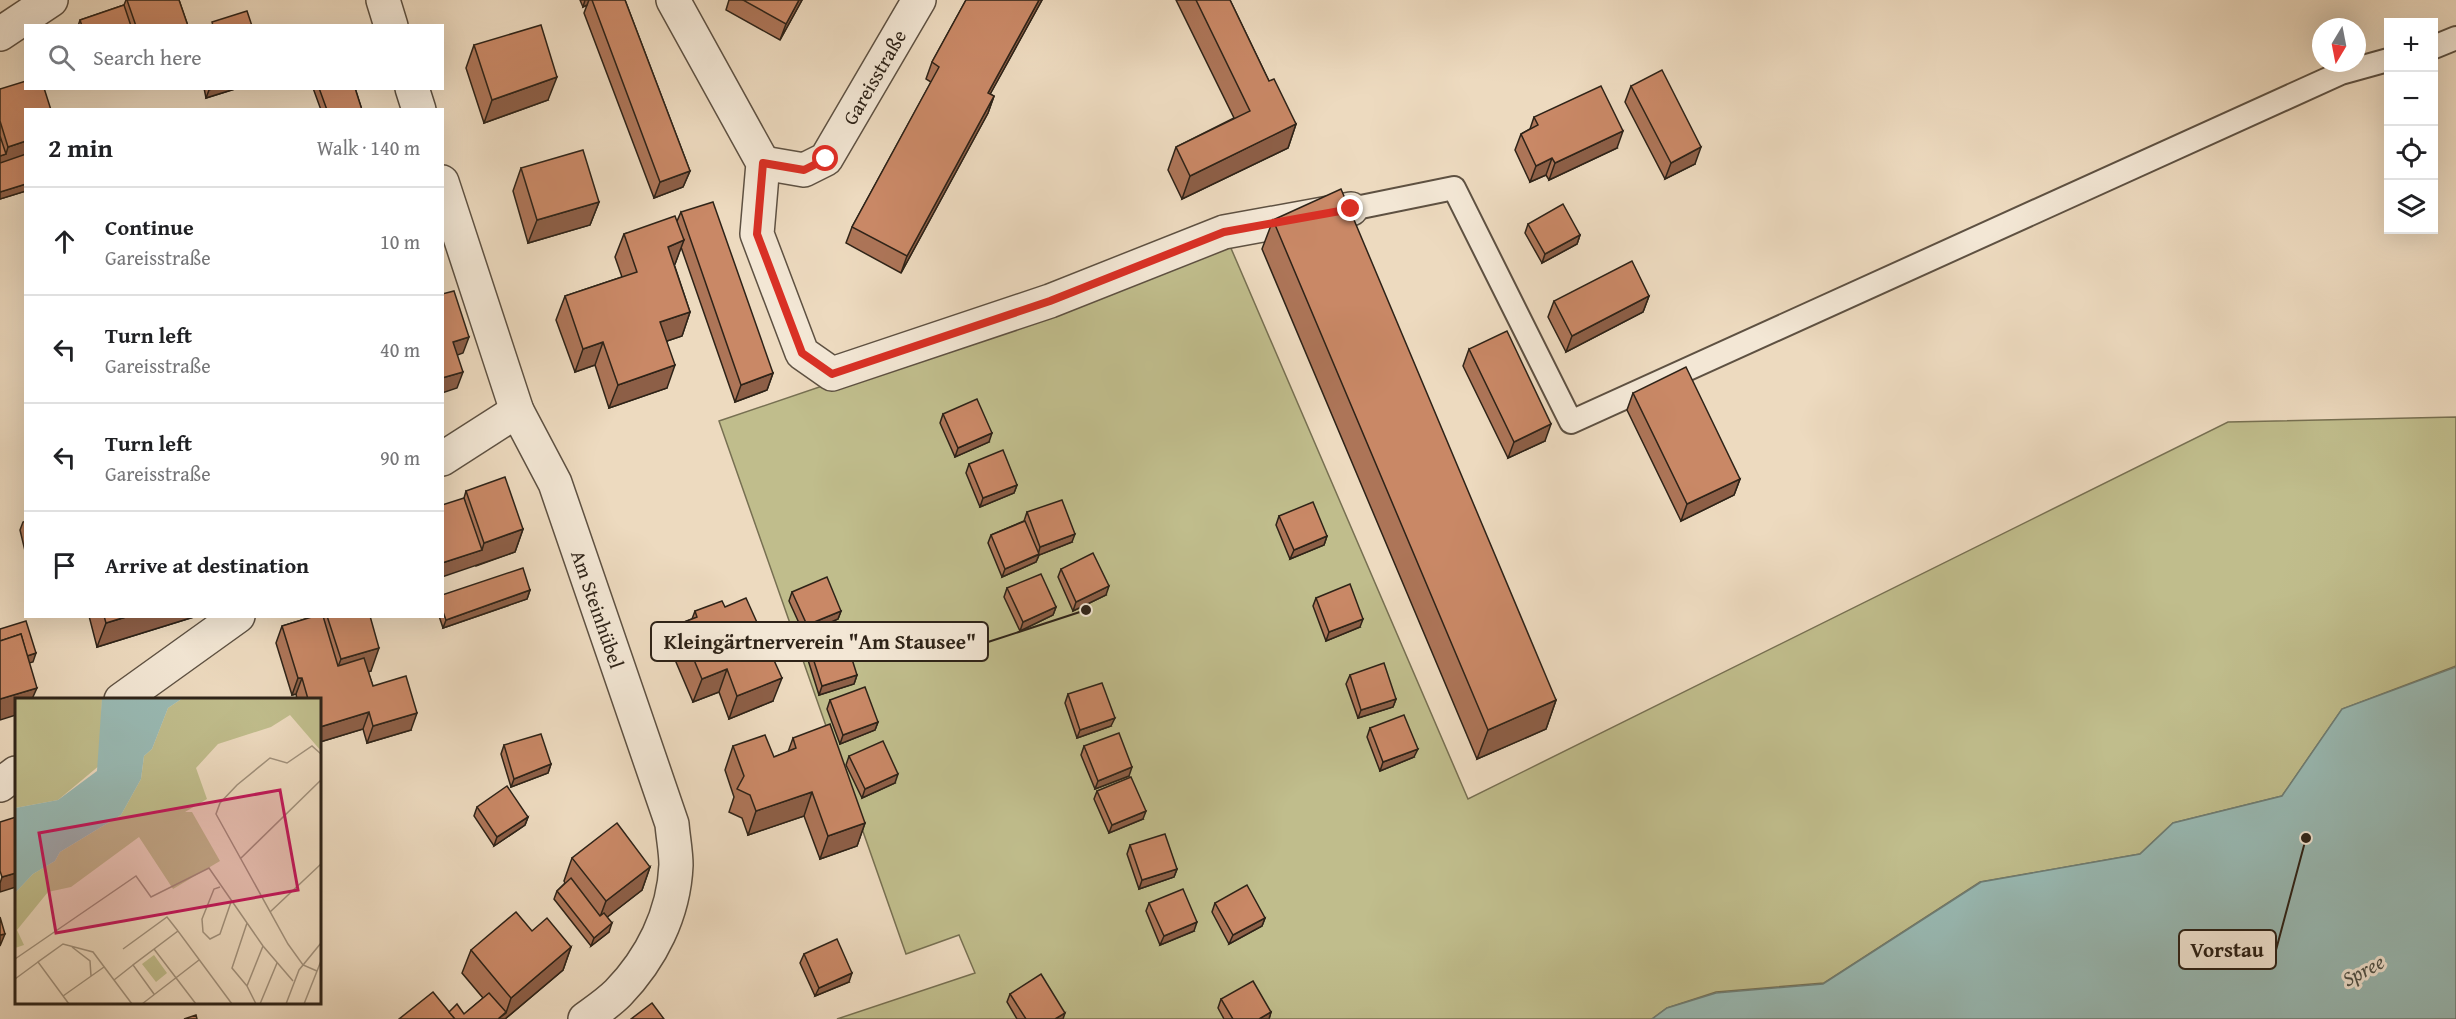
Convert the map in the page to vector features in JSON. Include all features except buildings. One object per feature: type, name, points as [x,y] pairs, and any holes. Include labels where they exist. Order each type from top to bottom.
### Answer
[{"type":"street","points":[[0,34],[51,0]]},
{"type":"street","points":[[383,0],[390,24]]},
{"type":"street","points":[[674,0],[763,163],[757,234],[802,353],[832,374],[1050,301],[1224,232],[1351,209]]},
{"type":"street","name":"Gareisstraße","points":[[763,163],[804,170],[826,159],[919,0]]},
{"type":"street","points":[[413,90],[418,108]]},
{"type":"street","name":"Am Steinhübel","points":[[444,188],[517,411],[555,483],[672,824],[676,865],[672,896],[663,928],[646,958],[617,994],[585,1019]]},
{"type":"street","points":[[444,458],[517,411]]},
{"type":"street","points":[[122,698],[235,618]]},
{"type":"street","points":[[0,785],[15,774]]},
{"type":"lane","points":[[2438,45],[2456,38]]},
{"type":"lane","points":[[1351,209],[1454,188],[1571,422],[2341,73],[2384,61]]},
{"type":"shaded area","points":[[1224,232],[1468,799],[2228,422],[2456,417],[2456,666],[2342,709],[2282,796],[2173,823],[2140,854],[1980,882],[1824,983],[1716,992],[1667,1008],[1652,1019],[837,1019],[975,973],[959,935],[906,954],[719,421],[840,380]]},
{"type":"water","name":"Spree","points":[[2456,667],[2456,1019],[1652,1019],[1667,1008],[1716,993],[1823,984],[1981,882],[2140,854],[2173,823],[2282,796],[2342,709]]},
{"type":"place","name":"Kleingärtnerverein \"Am Stausee\"","points":[[1086,610]]},
{"type":"place","name":"Vorstau","points":[[2306,838]]},
{"type":"route","points":[[826,159],[804,170],[763,163],[757,234],[802,353],[832,374],[1050,301],[1224,232],[1351,209]]}]
